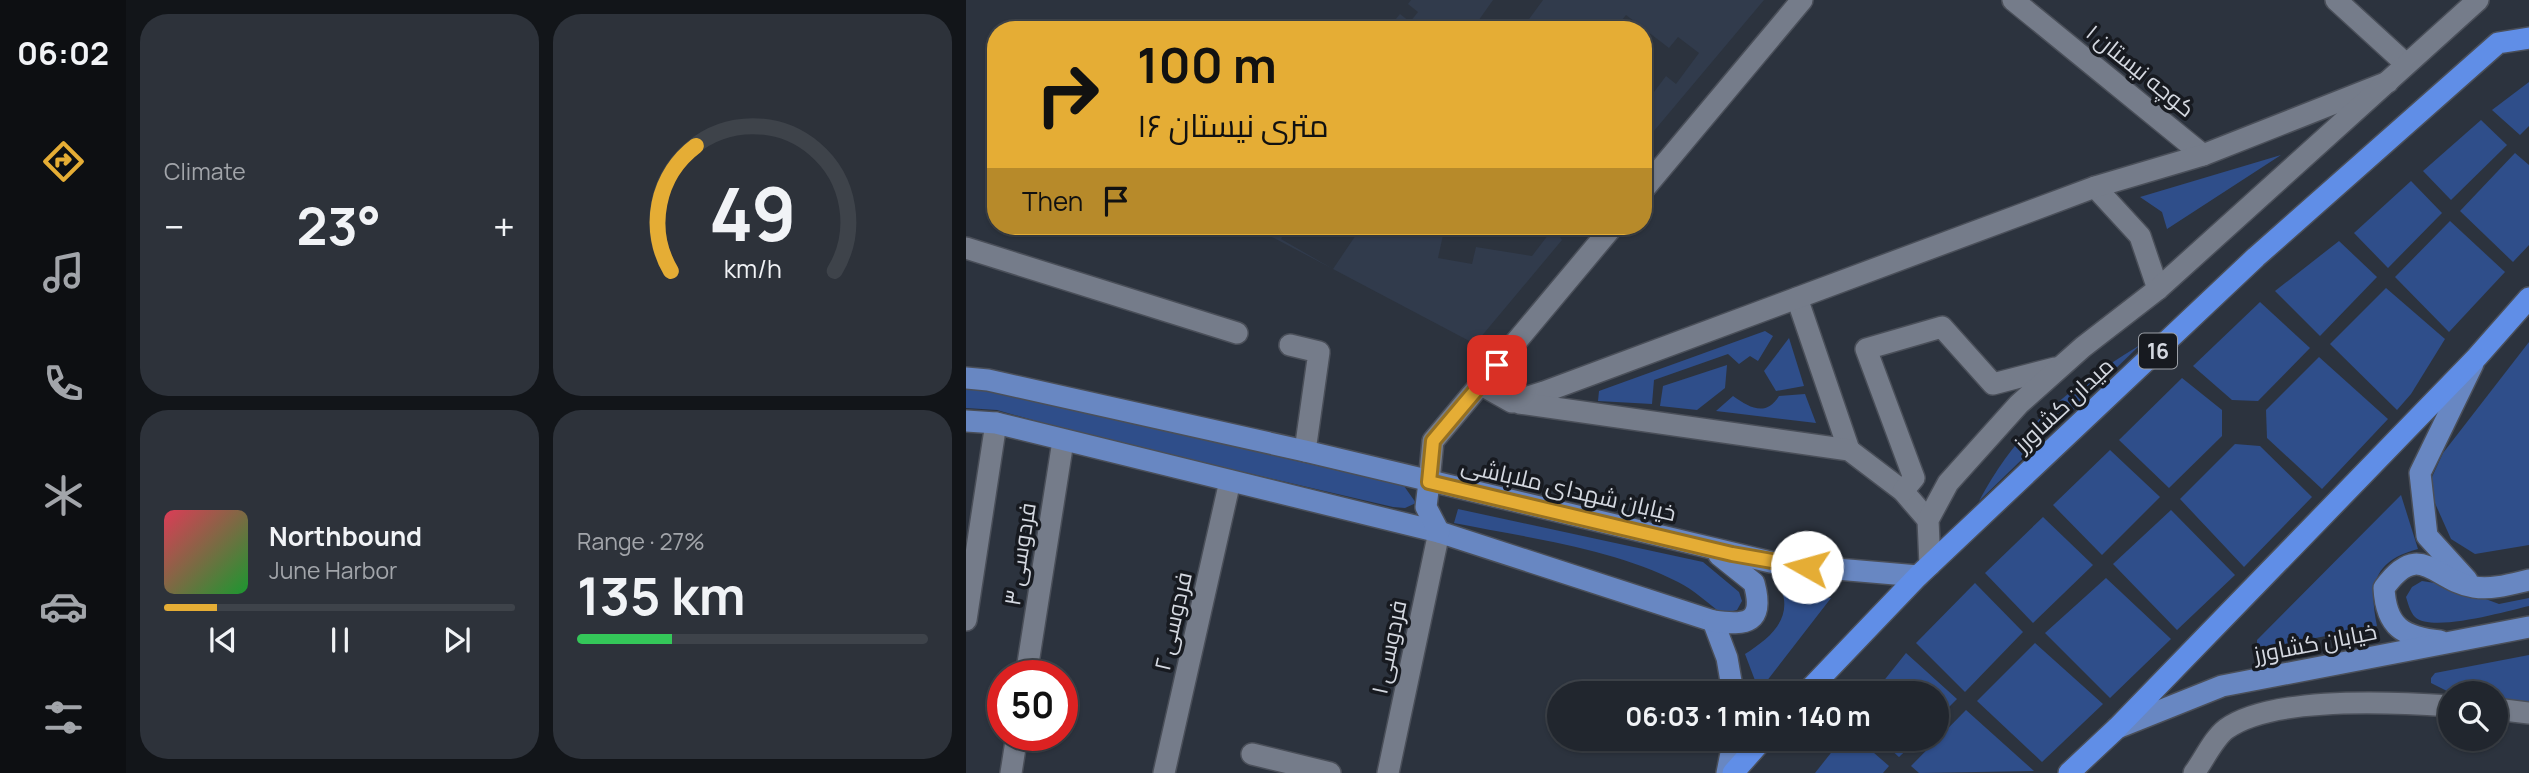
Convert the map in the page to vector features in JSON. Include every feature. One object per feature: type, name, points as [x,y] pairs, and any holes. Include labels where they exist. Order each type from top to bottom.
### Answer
[{"type":"highway","name":"16","points":[[2498,43],[2529,23]]},
{"type":"highway","points":[[2498,43],[2529,38]]},
{"type":"highway","name":"میدان کشاورز","points":[[1818,681],[1924,571],[2256,257],[2498,43]]},
{"type":"highway","points":[[2069,773],[2117,728],[2477,357],[2529,298]]},
{"type":"highway","points":[[1733,773],[1752,751]]},
{"type":"main road","points":[[2473,587],[2427,536],[2420,473],[2477,357]]},
{"type":"main road","name":"خیابان شهدای ملاباشی","points":[[966,378],[988,380],[1305,451],[1779,564],[1924,571]]},
{"type":"main road","points":[[966,421],[996,423],[1439,533],[1713,621],[1744,624],[1753,619],[1758,596],[1754,583],[1745,573],[1710,549]]},
{"type":"main road","points":[[1429,482],[1426,507],[1439,533]]},
{"type":"main road","points":[[2456,642],[2423,639],[2400,631],[2389,618],[2384,588],[2396,571],[2408,564],[2425,565],[2473,587],[2529,580]]},
{"type":"main road","points":[[1713,621],[1727,658],[1731,681]]},
{"type":"main road","name":"خیابان کشاورز","points":[[2117,728],[2222,686],[2529,627]]},
{"type":"main road","points":[[1727,773],[1731,751]]},
{"type":"street","points":[[1652,179],[1802,0]]},
{"type":"street","name":"کوچه نیستان ۱","points":[[2013,0],[2203,155]]},
{"type":"street","points":[[2336,0],[2406,64]]},
{"type":"street","points":[[1924,571],[1928,520],[1948,483],[2018,404],[2158,289],[2478,0]]},
{"type":"street","points":[[1512,402],[2095,187],[2203,155],[2388,82]]},
{"type":"street","points":[[2095,187],[2140,236],[2158,289]]},
{"type":"street","points":[[1429,482],[1433,441],[1605,235]]},
{"type":"street","points":[[966,247],[1237,333]]},
{"type":"street","points":[[1797,298],[1849,450]]},
{"type":"street","points":[[1903,491],[1914,478],[1866,349],[1942,327],[1993,384],[2060,367]]},
{"type":"street","points":[[1290,345],[1319,352],[1305,451]]},
{"type":"street","points":[[1480,384],[1512,402],[1849,450],[1903,491],[1928,520]]},
{"type":"street","points":[[966,620],[971,551],[996,423]]},
{"type":"street","name":"فردوسی ۳","points":[[1029,660],[1063,441]]},
{"type":"street","name":"فردوسی ۲","points":[[1164,773],[1230,481]]},
{"type":"street","name":"فردوسی ۱","points":[[1388,773],[1439,533]]},
{"type":"street","points":[[2194,773],[2224,731],[2252,714],[2287,706],[2438,706]]},
{"type":"street","points":[[2508,710],[2529,713]]},
{"type":"street","points":[[1011,773],[1014,751]]},
{"type":"street","points":[[1252,754],[1330,773]]},
{"type":"shaded area","points":[[1411,0],[1493,0],[1478,21],[1411,21],[1418,12],[1408,4]]},
{"type":"shaded area","points":[[1543,0],[1764,0],[1652,133],[1652,95],[1666,76],[1676,84],[1699,53],[1678,37],[1669,48],[1652,35],[1652,21],[1634,21],[1626,15],[1621,21],[1528,21]]},
{"type":"shaded area","points":[[1400,14],[1409,21],[1394,21]]},
{"type":"shaded area","points":[[2529,82],[2529,126],[2520,135],[2492,110]]},
{"type":"shaded area","points":[[2481,120],[2507,145],[2451,200],[2423,171]]},
{"type":"shaded area","points":[[2515,153],[2529,165],[2529,245],[2513,262],[2460,211]]},
{"type":"shaded area","points":[[2281,155],[2167,229],[2162,212],[2140,197]]},
{"type":"shaded area","points":[[2411,181],[2442,213],[2388,268],[2354,233]]},
{"type":"shaded area","points":[[2450,221],[2505,272],[2449,332],[2395,277]]},
{"type":"shaded area","points":[[1266,235],[1283,235],[1281,239],[1333,269]]},
{"type":"shaded area","points":[[1356,235],[1443,235],[1438,258],[1472,264],[1476,247],[1532,256],[1548,235],[1559,235],[1562,240],[1475,344],[1333,269]]},
{"type":"shaded area","points":[[2339,241],[2377,277],[2320,336],[2275,291]]},
{"type":"shaded area","points":[[2386,288],[2445,339],[2411,394],[2397,410],[2330,344]]},
{"type":"shaded area","points":[[2260,302],[2310,348],[2258,401],[2232,400],[2193,366]]},
{"type":"shaded area","points":[[1765,331],[1773,336],[1758,361],[1750,356],[1739,364],[1728,354],[1654,380],[1652,404],[1598,401],[1599,391]]},
{"type":"shaded area","points":[[1789,338],[1804,386],[1776,391],[1764,371]]},
{"type":"shaded area","points":[[2529,342],[2529,545],[2475,554],[2451,539],[2430,492],[2432,477],[2443,453]]},
{"type":"shaded area","points":[[2140,345],[1979,501],[2011,451],[2048,411],[2091,377]]},
{"type":"shaded area","points":[[2319,357],[2388,419],[2322,489],[2267,438],[2266,410]]},
{"type":"shaded area","points":[[1727,365],[1725,388],[1697,410],[1660,406],[1663,386]]},
{"type":"shaded area","points":[[2182,378],[2222,410],[2222,436],[2169,488],[2119,440]]},
{"type":"shaded area","points":[[966,389],[996,391],[1404,486],[1416,503],[1405,508],[1393,507],[1089,436],[997,410],[966,408]]},
{"type":"shaded area","points":[[1805,394],[1816,423],[1716,411],[1733,396],[1752,407],[1763,408],[1769,407],[1779,396]]},
{"type":"shaded area","points":[[2235,444],[2260,446],[2312,497],[2244,567],[2180,499]]},
{"type":"shaded area","points":[[2110,450],[2160,497],[2102,555],[2053,505]]},
{"type":"shaded area","points":[[2401,495],[2418,549],[2391,561],[2377,577],[2374,599],[2377,626],[2264,648],[2257,646],[2257,640]]},
{"type":"shaded area","points":[[1458,509],[1703,562],[1739,592],[1742,601],[1737,610],[1722,614],[1678,582],[1626,561],[1569,545],[1454,523]]},
{"type":"shaded area","points":[[2171,510],[2235,575],[2177,630],[2113,564]]},
{"type":"shaded area","points":[[2043,517],[2093,565],[2033,623],[1985,573]]},
{"type":"shaded area","points":[[2106,578],[2171,639],[2110,698],[2045,633]]},
{"type":"shaded area","points":[[2422,581],[2448,585],[2499,604],[2529,598],[2529,606],[2453,622],[2424,621],[2413,615],[2406,597],[2412,587]]},
{"type":"shaded area","points":[[1975,583],[2023,632],[1965,692],[1916,643]]},
{"type":"shaded area","points":[[1782,591],[1831,598],[1767,681],[1755,681],[1745,654],[1776,628],[1784,611]]},
{"type":"shaded area","points":[[2035,643],[2103,704],[2042,762],[1977,701]]},
{"type":"shaded area","points":[[1906,653],[1937,681],[1884,681]]},
{"type":"shaded area","points":[[2529,655],[2529,703],[2508,700],[2508,681],[2438,681],[2438,686],[2431,683],[2435,673]]},
{"type":"shaded area","points":[[1949,692],[1957,699],[1949,707]]},
{"type":"shaded area","points":[[1966,710],[2034,771],[1919,773],[1911,766],[1926,751],[1949,751],[1949,727]]},
{"type":"shaded area","points":[[1832,751],[1872,751],[1889,766],[1883,773],[1815,773]]},
{"type":"shaded area","points":[[1892,751],[1905,751],[1899,757]]},
{"type":"route","points":[[1497,365],[1433,441],[1429,482],[1732,554],[1807,567]]}]
